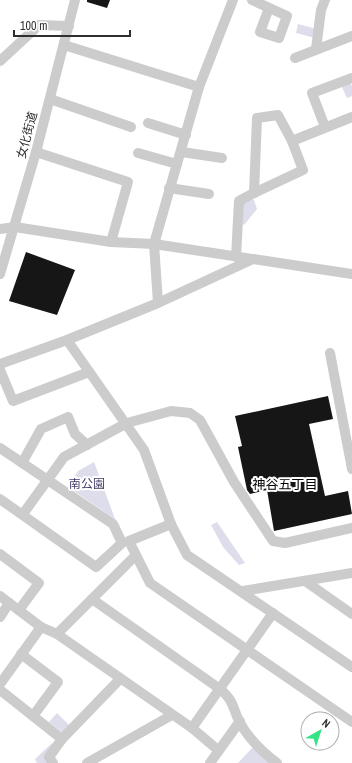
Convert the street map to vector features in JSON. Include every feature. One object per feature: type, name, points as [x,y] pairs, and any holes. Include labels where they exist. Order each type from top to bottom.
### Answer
[{"type":"street","name":"女化街道","points":[[0,274],[36,152],[75,0]]},
{"type":"street","points":[[252,0],[269,8]]},
{"type":"street","points":[[316,50],[321,10],[325,0]]},
{"type":"street","points":[[158,303],[154,244],[169,188],[182,152],[199,87],[229,2]]},
{"type":"street","points":[[0,61],[39,25],[69,26]]},
{"type":"street","points":[[295,58],[352,36]]},
{"type":"street","points":[[64,45],[199,87]]},
{"type":"street","points":[[325,127],[312,93],[352,78]]},
{"type":"street","points":[[50,99],[131,127]]},
{"type":"street","points":[[236,256],[239,201],[303,170],[292,141],[278,115],[257,118],[254,193]]},
{"type":"street","points":[[292,141],[352,117]]},
{"type":"street","points":[[148,123],[186,135]]},
{"type":"street","points":[[36,152],[128,182],[111,242]]},
{"type":"street","points":[[182,152],[222,158]]},
{"type":"street","points":[[138,153],[177,164]]},
{"type":"street","points":[[169,188],[209,194]]},
{"type":"street","points":[[0,229],[15,227],[111,242],[154,244],[352,274]]},
{"type":"street","points":[[0,364],[67,340],[158,303],[254,259]]},
{"type":"street","points":[[67,340],[127,423],[144,450],[171,524],[187,555],[243,591],[352,667]]},
{"type":"street","points":[[330,353],[352,469]]},
{"type":"street","points":[[0,370],[13,401],[89,372]]},
{"type":"street","points":[[23,514],[64,457],[127,423],[171,411],[190,414],[200,420],[234,482],[273,541],[285,542],[352,528]]},
{"type":"street","points":[[22,463],[41,429],[68,417],[75,434],[87,445]]},
{"type":"street","points":[[0,448],[113,524],[122,543],[96,568],[23,514],[0,499]]},
{"type":"street","points":[[171,524],[129,541],[150,583],[352,722]]},
{"type":"street","points":[[0,554],[39,583],[19,610]]},
{"type":"street","points":[[57,634],[136,556]]},
{"type":"street","points":[[243,591],[352,573]]},
{"type":"street","points":[[305,581],[352,614]]},
{"type":"street","points":[[0,596],[41,627],[57,634],[192,728],[218,750]]},
{"type":"street","points":[[92,600],[220,689],[230,698],[240,721],[259,750],[276,763]]},
{"type":"street","points":[[0,617],[9,603]]},
{"type":"street","points":[[192,728],[273,613]]},
{"type":"street","points":[[1,680],[41,627]]},
{"type":"street","points":[[21,654],[58,682],[33,716]]},
{"type":"street","points":[[53,763],[49,757],[62,739],[120,679]]},
{"type":"street","points":[[0,690],[62,739]]},
{"type":"street","points":[[87,763],[172,715]]},
{"type":"street","points":[[210,763],[240,721]]},
{"type":"green space","points":[[298,24],[317,29],[315,38],[296,33]]},
{"type":"green space","points":[[350,82],[352,86],[352,96],[347,98],[341,85]]},
{"type":"green space","points":[[251,199],[254,200],[257,209],[244,225],[243,203]]},
{"type":"green space","name":"南公園","points":[[94,462],[115,519],[68,487],[78,471]]},
{"type":"green space","points":[[217,522],[245,563],[239,565],[223,547],[211,525]]},
{"type":"green space","points":[[57,713],[70,726],[62,732],[49,722]]},
{"type":"green space","points":[[52,743],[53,745],[49,763],[37,763],[35,759]]},
{"type":"green space","points":[[254,746],[274,763],[238,763]]},
{"type":"building","points":[[87,0],[110,0],[107,8],[87,2]]},
{"type":"building","points":[[26,252],[75,270],[57,315],[9,301]]},
{"type":"building","points":[[328,396],[333,419],[309,424],[325,496],[348,491],[352,514],[274,531],[267,490],[250,494],[247,490],[238,447],[242,446],[235,416]]},
{"type":"district","name":"神谷五丁目","points":[[285,484]]}]
